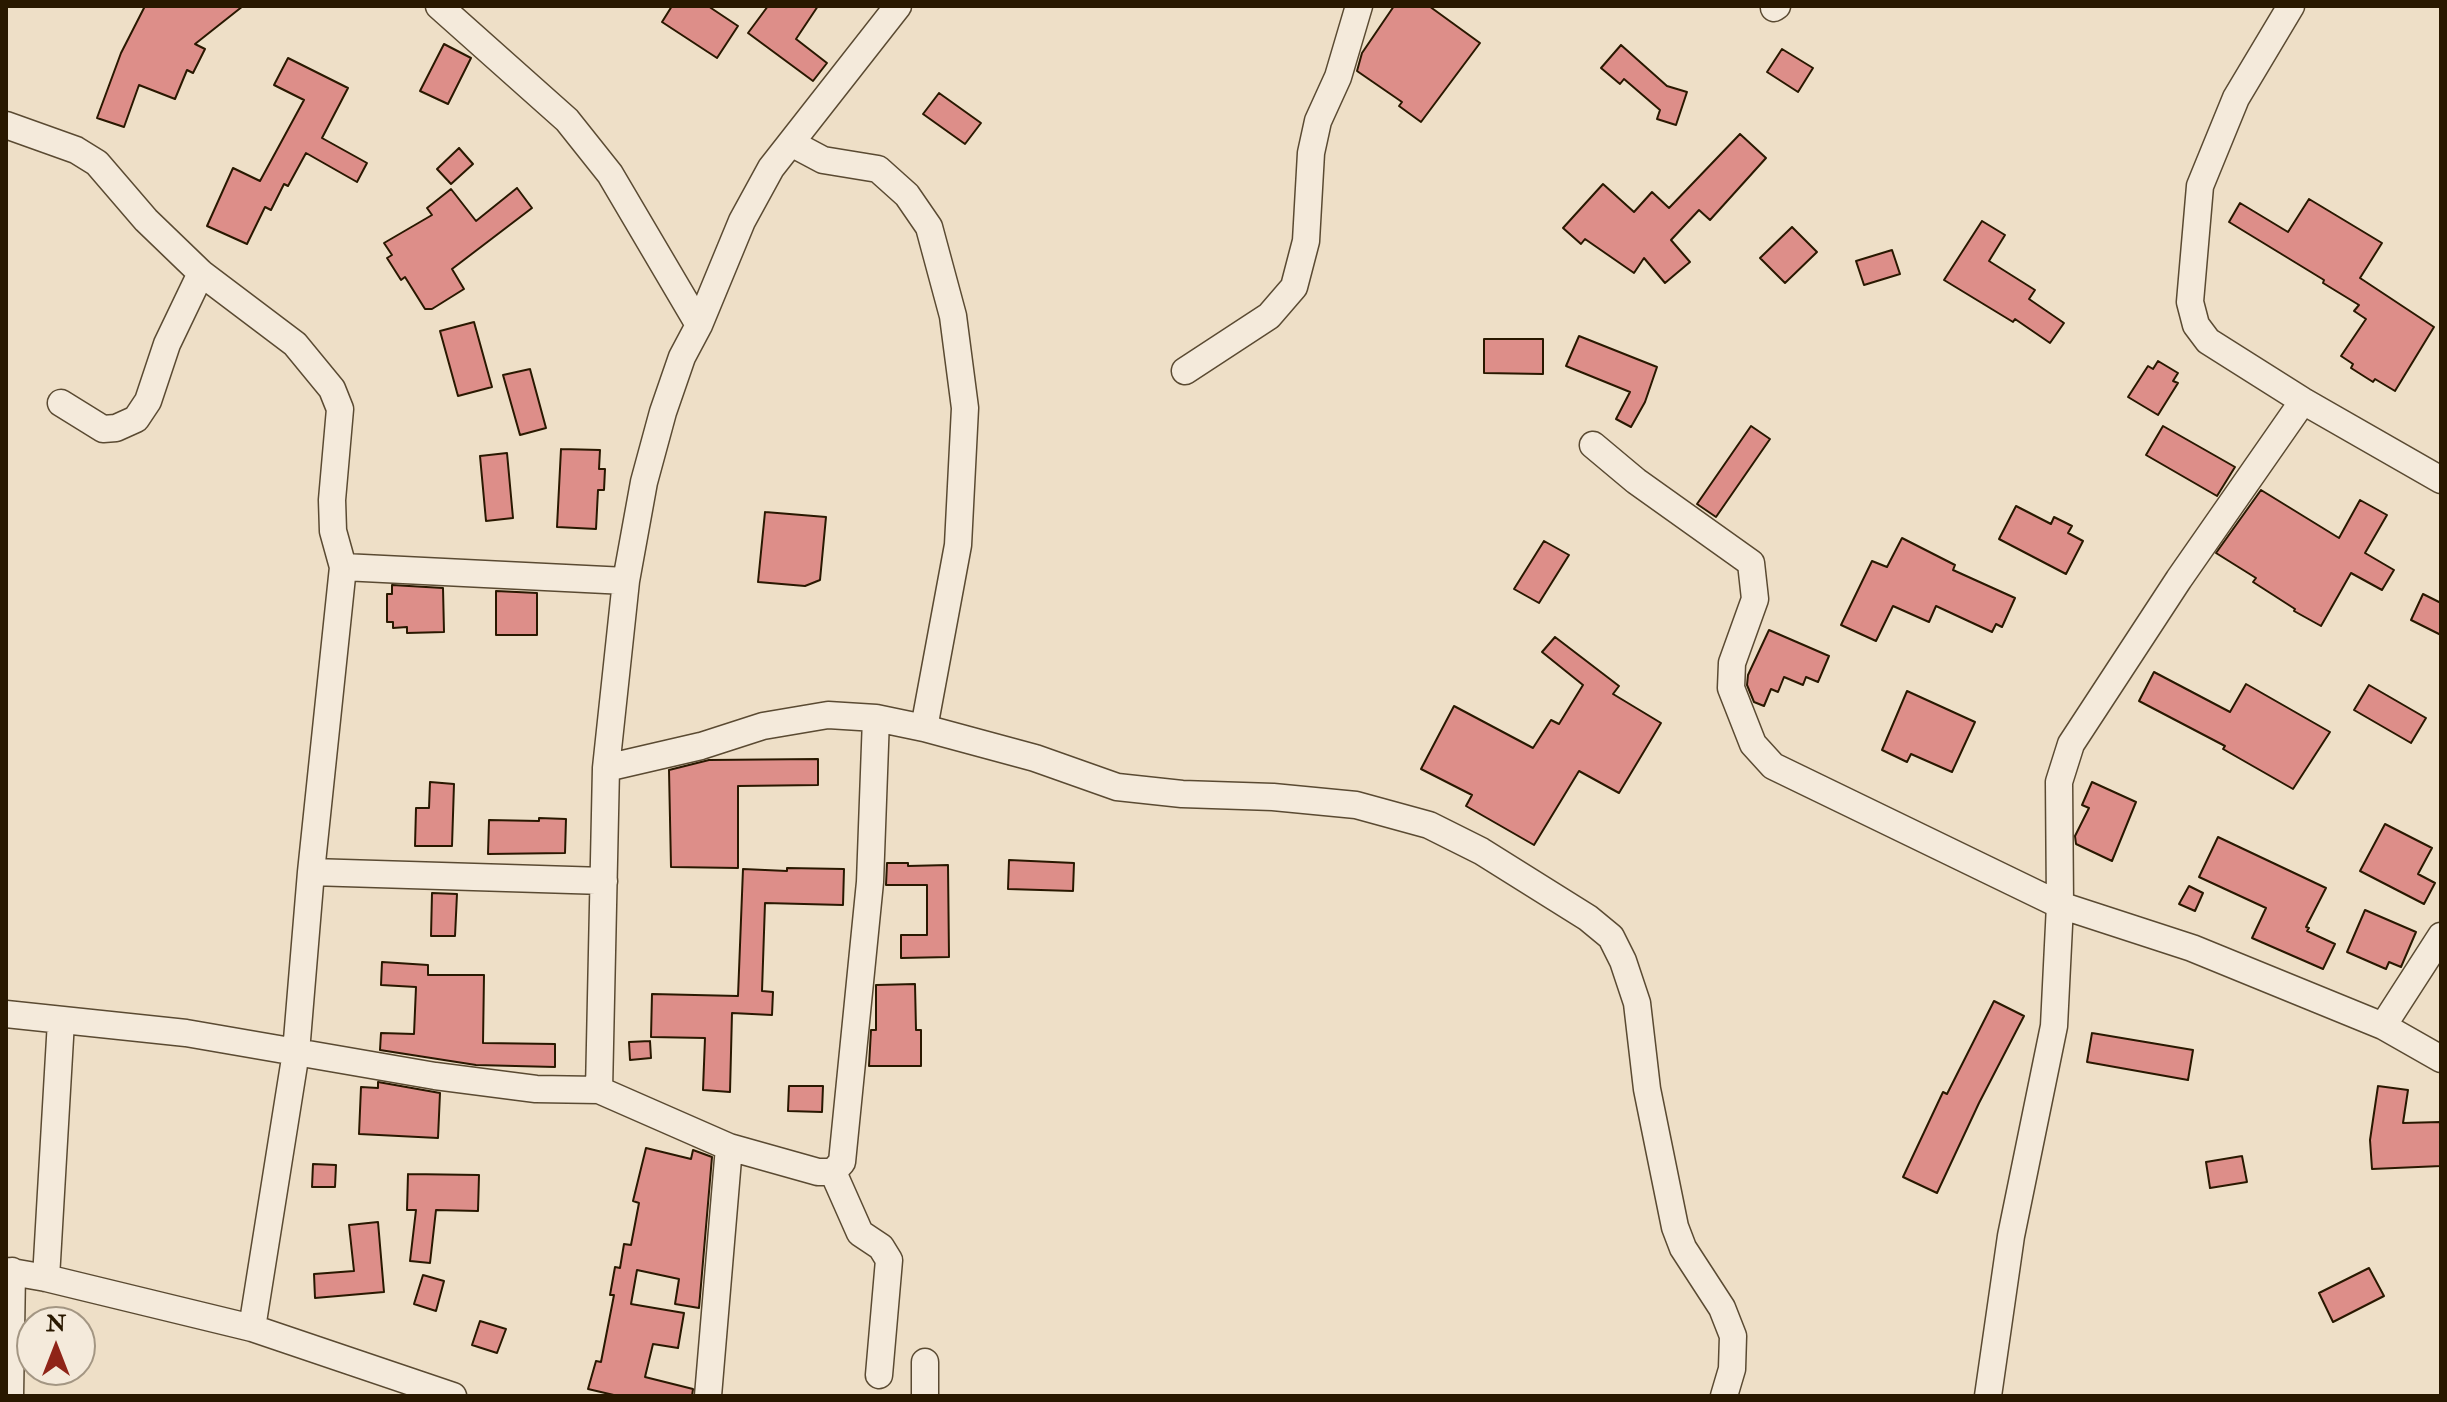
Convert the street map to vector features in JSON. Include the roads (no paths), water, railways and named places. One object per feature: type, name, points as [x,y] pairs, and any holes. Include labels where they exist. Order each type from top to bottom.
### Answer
[{"type":"street","points":[[439,6],[567,120],[610,174],[699,325]]},
{"type":"street","points":[[599,1090],[606,768],[626,581],[644,482],[663,412],[682,357],[699,325],[742,221],[771,168],[898,6]]},
{"type":"street","points":[[1185,371],[1269,316],[1294,287],[1306,241],[1311,153],[1318,121],[1338,77],[1359,6]]},
{"type":"street","points":[[2291,6],[2236,98],[2200,186],[2190,302],[2196,325],[2208,341],[2303,401],[2441,480]]},
{"type":"street","points":[[6,125],[76,150],[97,163],[146,220],[201,273],[295,344],[316,365],[332,389],[340,409],[332,500],[333,531],[343,567],[311,872],[296,1052],[252,1328]]},
{"type":"street","points":[[791,143],[823,160],[878,169],[907,195],[929,227],[953,316],[965,408],[958,545],[924,728]]},
{"type":"street","points":[[61,403],[103,429],[116,428],[136,419],[148,401],[167,344],[201,273]]},
{"type":"street","points":[[1988,1396],[2011,1236],[2054,1026],[2060,905],[2059,782],[2071,744],[2179,579],[2303,401]]},
{"type":"street","points":[[1593,445],[1636,481],[1751,563],[1755,599],[1732,663],[1731,688],[1753,744],[1773,766],[2060,905],[2192,948],[2383,1026],[2441,1059]]},
{"type":"street","points":[[343,567],[626,581]]},
{"type":"street","points":[[606,768],[701,746],[763,726],[828,715],[876,718],[1035,758],[1117,787],[1356,805],[1429,825],[1481,851],[1588,918],[1611,937],[1623,961],[1637,1003],[1647,1089],[1675,1227],[1683,1248],[1722,1308],[1733,1336],[1732,1369],[1724,1396]]},
{"type":"street","points":[[6,1014],[186,1033],[435,1076],[536,1089],[599,1090],[729,1147],[818,1172],[833,1172],[842,1162],[870,882],[876,718]]},
{"type":"street","points":[[311,872],[604,881]]},
{"type":"street","points":[[2383,1026],[2441,936]]},
{"type":"street","points":[[46,1278],[61,1021]]},
{"type":"street","points":[[708,1396],[729,1147]]},
{"type":"street","points":[[833,1172],[860,1233],[881,1247],[889,1260],[879,1375]]},
{"type":"street","points":[[10,1396],[9,1271],[252,1328],[453,1396]]},
{"type":"street","points":[[925,1362],[925,1396]]}]
